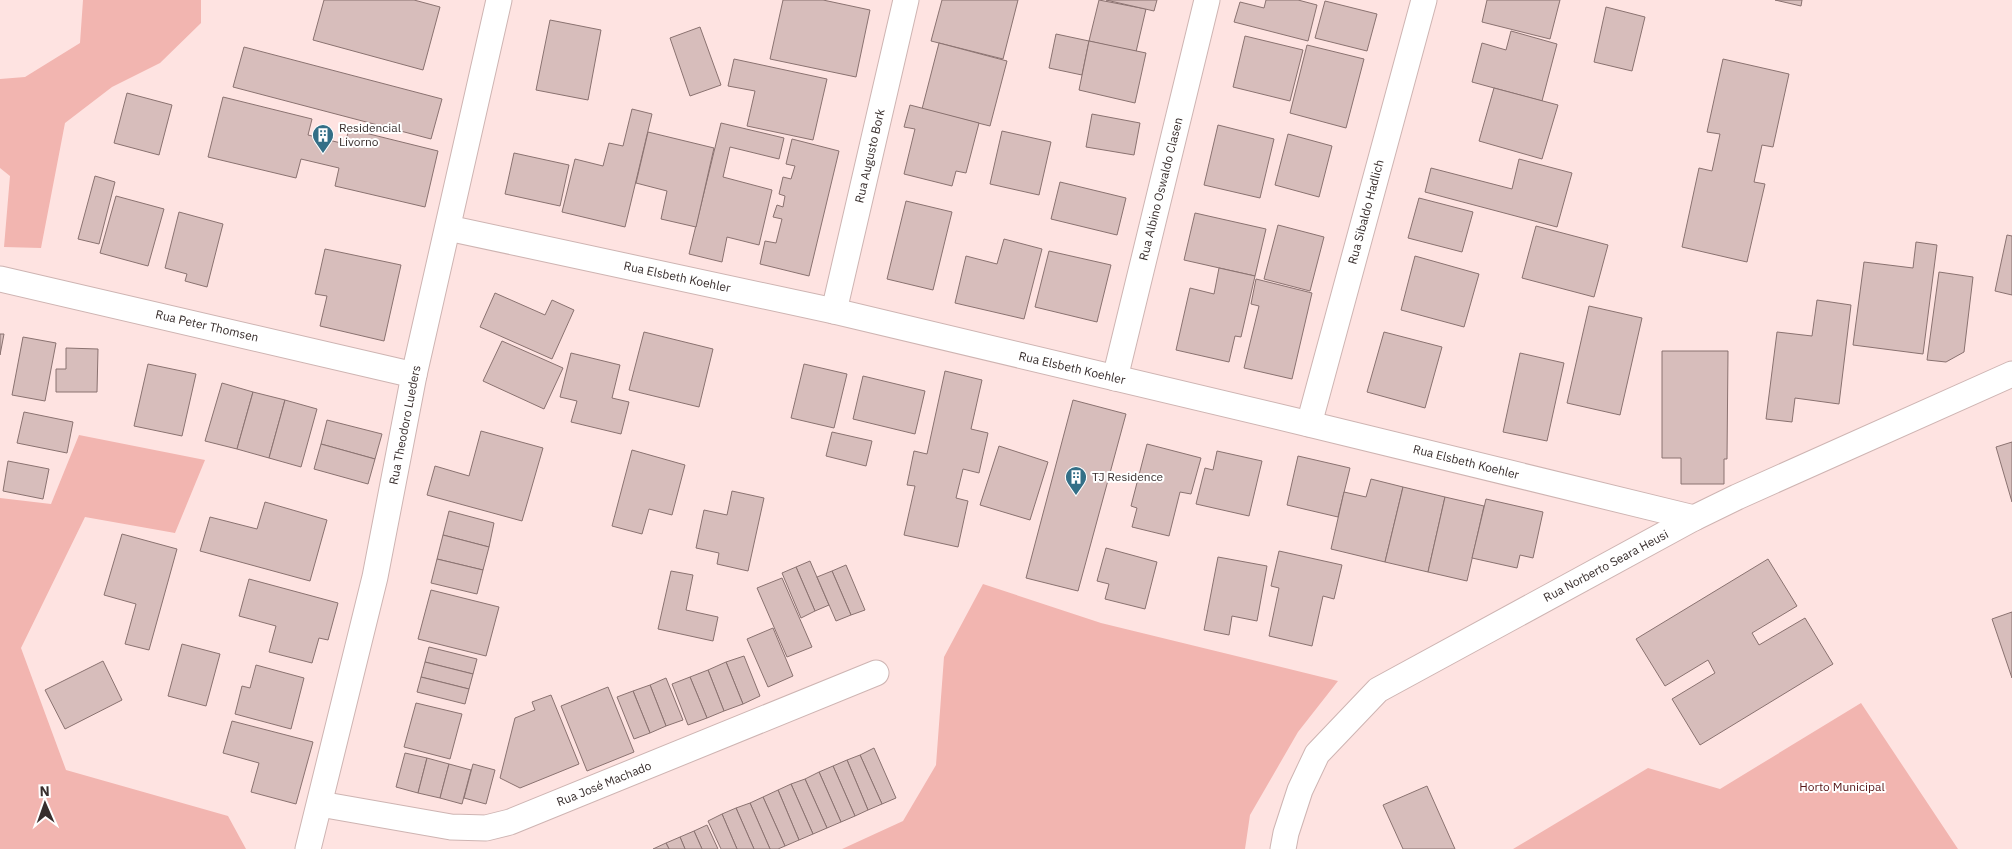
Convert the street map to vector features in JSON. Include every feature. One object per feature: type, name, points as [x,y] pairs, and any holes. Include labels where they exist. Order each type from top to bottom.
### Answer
[{"type":"street","name":"Rua Theodoro Lueders","points":[[308,849],[375,577],[414,374],[499,0]]},
{"type":"street","name":"Rua Augusto Bork","points":[[834,312],[906,0]]},
{"type":"street","name":"Rua Albino Oswaldo Clasen","points":[[1115,378],[1207,0]]},
{"type":"street","name":"Rua Sibaldo Hadlich","points":[[1309,424],[1424,0]]},
{"type":"street","name":"Rua Elsbeth Koehler","points":[[448,228],[834,312],[1309,424],[1694,518]]},
{"type":"street","name":"Rua Peter Thomsen","points":[[0,278],[414,374]]},
{"type":"street","name":"Rua Norberto Seara Heusi","points":[[1284,849],[1286,833],[1300,790],[1317,754],[1378,690],[1694,518],[2012,374]]},
{"type":"street","name":"Rua José Machado","points":[[320,804],[451,826],[486,828],[510,822],[876,673]]},
{"type":"green space","points":[[83,0],[201,0],[201,23],[160,63],[112,87],[65,123],[41,248],[4,247],[10,176],[0,168],[0,79],[25,77],[80,43]]},
{"type":"green space","points":[[79,435],[205,460],[175,533],[85,517],[21,648],[66,770],[228,816],[246,849],[0,849],[0,498],[51,504]]},
{"type":"green space","points":[[983,584],[1101,623],[1338,681],[1298,732],[1250,815],[1245,849],[842,849],[903,821],[936,765],[944,657]]},
{"type":"green space","name":"Horto Municipal","points":[[1861,703],[1958,849],[1513,849],[1648,768],[1720,789]]},
{"type":"building","points":[[324,0],[414,0],[440,7],[423,70],[313,40]]},
{"type":"building","points":[[783,0],[823,0],[870,10],[856,77],[770,59]]},
{"type":"building","points":[[942,0],[1018,0],[1003,59],[931,41]]},
{"type":"building","points":[[1099,0],[1146,9],[1136,52],[1089,41]]},
{"type":"building","points":[[1106,0],[1157,0],[1154,11]]},
{"type":"building","points":[[1266,0],[1298,0],[1317,5],[1308,41],[1234,22],[1240,2],[1264,8]]},
{"type":"building","points":[[1487,0],[1560,0],[1550,39],[1482,22]]},
{"type":"building","points":[[1775,0],[1802,0],[1801,6]]},
{"type":"building","points":[[1325,1],[1377,14],[1367,51],[1315,38]]},
{"type":"building","points":[[1606,7],[1645,17],[1632,71],[1594,62]]},
{"type":"building","points":[[550,20],[601,30],[588,100],[536,90]]},
{"type":"building","points":[[700,27],[721,85],[690,96],[670,38]]},
{"type":"building","points":[[1511,31],[1557,44],[1542,101],[1472,82],[1482,43],[1506,50]]},
{"type":"building","points":[[1056,34],[1089,41],[1082,75],[1049,68]]},
{"type":"building","points":[[1245,36],[1303,50],[1290,101],[1233,87]]},
{"type":"building","points":[[1089,41],[1146,53],[1135,103],[1079,90]]},
{"type":"building","points":[[939,43],[1007,61],[990,126],[922,109]]},
{"type":"building","points":[[1307,45],[1364,59],[1346,128],[1290,113]]},
{"type":"building","points":[[244,47],[442,99],[431,139],[233,87]]},
{"type":"building","points":[[734,59],[827,79],[813,140],[747,126],[755,91],[728,86]]},
{"type":"building","points":[[1723,59],[1789,74],[1773,147],[1762,145],[1754,182],[1765,184],[1747,262],[1682,247],[1699,168],[1712,171],[1720,134],[1707,132]]},
{"type":"building","points":[[1494,88],[1558,105],[1542,159],[1479,141]]},
{"type":"building","points":[[127,93],[172,105],[159,155],[114,143]]},
{"type":"building","name":"Residencial Livorno","points":[[223,97],[312,119],[308,135],[345,144],[349,129],[438,151],[425,207],[335,186],[339,168],[301,159],[296,178],[208,157]]},
{"type":"building","points":[[910,105],[979,123],[966,173],[956,171],[952,186],[904,174],[915,129],[904,127]]},
{"type":"building","points":[[632,109],[652,114],[625,227],[562,212],[575,159],[603,166],[609,143],[623,146]]},
{"type":"building","points":[[1092,114],[1140,123],[1134,155],[1086,147]]},
{"type":"building","points":[[721,123],[784,138],[779,159],[730,147],[723,177],[772,190],[759,245],[727,237],[722,262],[689,254]]},
{"type":"building","points":[[1218,125],[1274,139],[1260,198],[1204,185]]},
{"type":"building","points":[[1002,131],[1051,142],[1039,195],[990,184]]},
{"type":"building","points":[[648,132],[714,148],[696,227],[661,219],[667,191],[636,183]]},
{"type":"building","points":[[1288,134],[1332,146],[1319,197],[1275,185]]},
{"type":"building","points":[[792,139],[839,151],[809,276],[760,264],[765,241],[776,243],[782,219],[773,217],[777,205],[783,207],[785,196],[779,194],[783,177],[791,179],[795,166],[786,164]]},
{"type":"building","points":[[514,153],[569,165],[560,206],[505,194]]},
{"type":"building","points":[[1519,159],[1572,173],[1557,227],[1425,192],[1431,168],[1512,189]]},
{"type":"building","points":[[95,176],[115,182],[99,244],[78,239]]},
{"type":"building","points":[[1060,182],[1126,198],[1117,235],[1051,219]]},
{"type":"building","points":[[116,196],[164,209],[148,266],[100,253]]},
{"type":"building","points":[[1419,198],[1473,212],[1462,252],[1408,238]]},
{"type":"building","points":[[906,201],[952,212],[933,290],[887,279]]},
{"type":"building","points":[[179,212],[223,224],[207,287],[185,281],[187,274],[165,268]]},
{"type":"building","points":[[1195,213],[1266,229],[1255,276],[1184,260]]},
{"type":"building","points":[[1278,225],[1324,237],[1310,291],[1264,279]]},
{"type":"building","points":[[1536,226],[1608,245],[1594,297],[1522,278]]},
{"type":"building","points":[[2007,235],[2012,236],[2012,295],[1995,291]]},
{"type":"building","points":[[1004,239],[1042,249],[1024,319],[955,303],[966,256],[997,264]]},
{"type":"building","points":[[1916,242],[1937,245],[1923,354],[1853,345],[1864,262],[1913,268]]},
{"type":"building","points":[[325,249],[401,265],[384,341],[320,326],[327,296],[315,294]]},
{"type":"building","points":[[1049,251],[1111,265],[1097,322],[1035,307]]},
{"type":"building","points":[[1415,256],[1479,274],[1464,327],[1401,310]]},
{"type":"building","points":[[1219,268],[1255,276],[1241,337],[1235,336],[1229,362],[1176,350],[1190,288],[1214,294]]},
{"type":"building","points":[[1939,272],[1973,277],[1964,352],[1946,362],[1927,360]]},
{"type":"building","points":[[1256,279],[1312,293],[1292,379],[1244,368],[1259,306],[1251,304]]},
{"type":"building","points":[[495,293],[545,315],[552,300],[574,310],[552,359],[480,327]]},
{"type":"building","points":[[1817,300],[1851,305],[1839,404],[1795,398],[1792,422],[1766,419],[1777,332],[1812,336]]},
{"type":"building","points":[[1589,306],[1642,318],[1620,415],[1567,403]]},
{"type":"building","points":[[644,332],[713,349],[699,407],[629,390]]},
{"type":"building","points":[[1384,332],[1442,347],[1425,408],[1367,392]]},
{"type":"building","points":[[0,334],[4,334],[0,355]]},
{"type":"building","points":[[23,337],[56,343],[45,401],[12,395]]},
{"type":"building","points":[[502,341],[563,368],[544,409],[483,381]]},
{"type":"building","points":[[66,348],[98,349],[97,392],[56,392],[56,369],[66,369]]},
{"type":"building","points":[[1662,351],[1728,351],[1727,459],[1724,459],[1724,484],[1681,484],[1681,458],[1662,458]]},
{"type":"building","points":[[571,353],[620,365],[612,398],[629,402],[621,434],[571,422],[577,401],[560,397]]},
{"type":"building","points":[[1520,353],[1564,363],[1547,441],[1503,432]]},
{"type":"building","points":[[148,364],[196,374],[182,436],[134,426]]},
{"type":"building","points":[[804,364],[847,374],[834,428],[791,418]]},
{"type":"building","points":[[945,371],[982,380],[971,429],[988,433],[979,473],[963,469],[956,498],[968,501],[958,547],[904,535],[915,486],[907,485],[914,451],[927,454]]},
{"type":"building","points":[[863,376],[925,391],[915,434],[853,419]]},
{"type":"building","points":[[222,383],[253,392],[237,449],[205,441]]},
{"type":"building","points":[[253,392],[285,400],[269,458],[237,449]]},
{"type":"building","points":[[285,400],[317,409],[301,467],[269,458]]},
{"type":"building","name":"TJ Residence","points":[[1073,400],[1126,414],[1078,591],[1026,578]]},
{"type":"building","points":[[24,412],[73,422],[67,453],[17,443]]},
{"type":"building","points":[[327,420],[382,434],[375,459],[321,444]]},
{"type":"building","points":[[481,431],[543,448],[522,521],[427,495],[435,466],[469,476]]},
{"type":"building","points":[[832,432],[872,441],[866,466],[826,456]]},
{"type":"building","points":[[2012,442],[2012,502],[1996,447]]},
{"type":"building","points":[[321,444],[375,459],[368,484],[314,469]]},
{"type":"building","points":[[1147,444],[1201,458],[1191,494],[1180,492],[1169,536],[1132,527],[1137,508],[1131,506]]},
{"type":"building","points":[[999,446],[1048,462],[1030,520],[980,505]]},
{"type":"building","points":[[632,450],[685,465],[672,515],[649,509],[642,534],[612,526]]},
{"type":"building","points":[[1217,451],[1262,461],[1249,516],[1196,504],[1205,468],[1213,470]]},
{"type":"building","points":[[1298,456],[1350,468],[1338,517],[1287,505]]},
{"type":"building","points":[[8,461],[49,469],[43,499],[3,491]]},
{"type":"building","points":[[1371,479],[1403,487],[1385,562],[1331,549],[1344,492],[1366,497]]},
{"type":"building","points":[[1403,487],[1445,497],[1428,572],[1385,562]]},
{"type":"building","points":[[732,491],[764,498],[748,571],[717,564],[719,553],[696,548],[704,510],[727,515]]},
{"type":"building","points":[[1445,497],[1484,506],[1467,581],[1428,572]]},
{"type":"building","points":[[1486,499],[1543,512],[1533,558],[1520,555],[1517,568],[1472,558]]},
{"type":"building","points":[[265,502],[327,520],[310,581],[200,551],[210,517],[257,529]]},
{"type":"building","points":[[449,511],[494,523],[489,547],[443,535]]},
{"type":"building","points":[[122,534],[177,549],[149,650],[125,644],[136,604],[104,595]]},
{"type":"building","points":[[443,535],[489,547],[483,570],[437,559]]},
{"type":"building","points":[[1106,548],[1157,562],[1145,609],[1105,599],[1109,584],[1097,581]]},
{"type":"building","points":[[1279,551],[1342,565],[1334,599],[1323,596],[1312,646],[1269,636],[1279,588],[1271,586]]},
{"type":"building","points":[[1218,557],[1267,566],[1257,621],[1232,616],[1229,635],[1204,630]]},
{"type":"building","points":[[437,559],[483,570],[477,594],[431,583]]},
{"type":"building","points":[[1768,559],[1797,606],[1752,633],[1759,645],[1805,618],[1833,664],[1700,745],[1672,699],[1715,673],[1708,660],[1665,686],[1636,639]]},
{"type":"building","points":[[810,561],[829,605],[815,611],[796,567]]},
{"type":"building","points":[[846,565],[865,610],[851,615],[832,571]]},
{"type":"building","points":[[796,567],[815,611],[801,618],[782,573]]},
{"type":"building","points":[[671,571],[693,575],[686,610],[718,617],[713,641],[658,629]]},
{"type":"building","points":[[832,571],[851,615],[836,621],[817,577]]},
{"type":"building","points":[[782,578],[812,647],[787,657],[757,588]]},
{"type":"building","points":[[249,579],[338,603],[328,640],[319,638],[312,663],[269,652],[276,626],[239,616]]},
{"type":"building","points":[[431,590],[499,607],[486,656],[418,639]]},
{"type":"building","points":[[2012,612],[2012,678],[1992,619]]},
{"type":"building","points":[[773,628],[793,676],[768,687],[747,639]]},
{"type":"building","points":[[182,644],[220,654],[206,706],[168,696]]},
{"type":"building","points":[[429,647],[477,659],[473,674],[425,662]]},
{"type":"building","points":[[744,656],[760,696],[743,704],[726,662]]},
{"type":"building","points":[[103,661],[122,700],[65,729],[45,690]]},
{"type":"building","points":[[425,662],[473,674],[469,689],[421,677]]},
{"type":"building","points":[[726,662],[743,704],[724,711],[708,670]]},
{"type":"building","points":[[256,665],[304,678],[291,729],[235,714],[242,686],[250,688]]},
{"type":"building","points":[[708,670],[724,711],[707,718],[690,677]]},
{"type":"building","points":[[421,677],[469,689],[465,704],[417,692]]},
{"type":"building","points":[[690,677],[707,718],[688,725],[672,684]]},
{"type":"building","points":[[666,678],[683,720],[666,726],[650,685]]},
{"type":"building","points":[[650,685],[666,726],[650,733],[633,691]]},
{"type":"building","points":[[608,687],[634,752],[587,771],[561,706]]},
{"type":"building","points":[[633,691],[650,733],[634,739],[617,697]]},
{"type":"building","points":[[551,695],[579,764],[520,788],[500,778],[515,718],[535,710],[532,702]]},
{"type":"building","points":[[416,703],[462,714],[450,759],[404,747]]},
{"type":"building","points":[[232,721],[313,742],[296,804],[251,792],[259,763],[223,753]]},
{"type":"building","points":[[874,748],[896,798],[882,804],[860,755]]},
{"type":"building","points":[[405,753],[427,758],[418,793],[396,787]]},
{"type":"building","points":[[860,755],[882,804],[868,810],[847,760]]},
{"type":"building","points":[[427,758],[449,764],[440,798],[418,793]]},
{"type":"building","points":[[847,760],[868,810],[855,816],[833,766]]},
{"type":"building","points":[[449,764],[471,770],[462,804],[440,798]]},
{"type":"building","points":[[473,764],[495,770],[486,804],[464,798]]},
{"type":"building","points":[[833,766],[855,816],[841,822],[819,772]]},
{"type":"building","points":[[819,772],[841,822],[827,828],[805,779]]},
{"type":"building","points":[[805,779],[827,828],[813,834],[791,784]]},
{"type":"building","points":[[791,784],[813,834],[799,840],[778,790]]},
{"type":"building","points":[[1427,786],[1455,849],[1403,849],[1383,805]]},
{"type":"building","points":[[778,790],[799,840],[785,846],[763,797]]},
{"type":"building","points":[[763,797],[785,846],[778,849],[770,849],[750,803]]},
{"type":"building","points":[[750,803],[770,849],[754,849],[736,808]]},
{"type":"building","points":[[736,808],[754,849],[737,849],[722,814]]},
{"type":"building","points":[[722,814],[737,849],[721,849],[708,821]]},
{"type":"building","points":[[707,825],[718,849],[702,849],[694,831]]},
{"type":"building","points":[[694,831],[702,849],[685,849],[680,837]]},
{"type":"building","points":[[680,837],[685,849],[669,849],[666,843]]},
{"type":"building","points":[[666,843],[669,849],[653,849]]},
{"type":"place","name":"Residencial Livorno","points":[[323,154]]},
{"type":"place","name":"TJ Residence","points":[[1076,496]]}]
